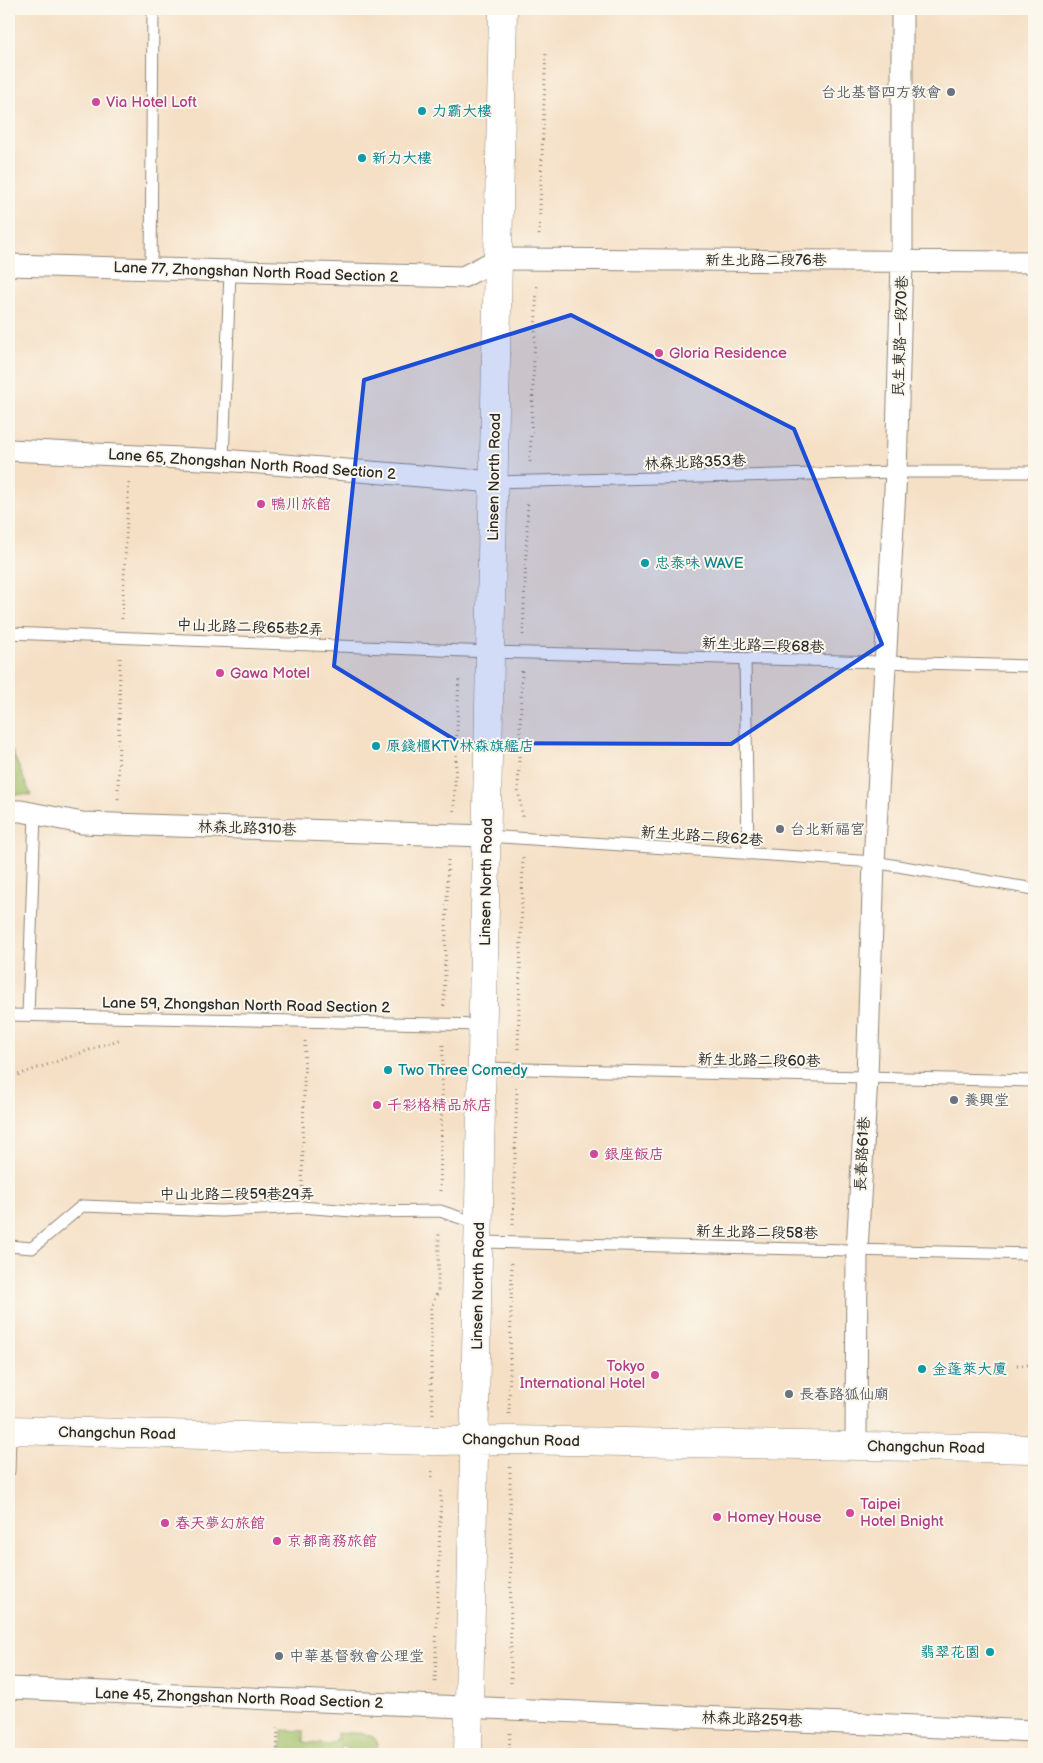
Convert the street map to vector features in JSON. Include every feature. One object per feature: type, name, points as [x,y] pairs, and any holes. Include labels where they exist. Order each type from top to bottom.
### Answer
[{"type":"street","name":"Linsen North Road","points":[[468,1754],[503,9]]},
{"type":"street","name":"民生東路一段70巷","points":[[874,862],[896,472],[902,261],[902,9]]},
{"type":"street","name":"Lane 77, Zhongshan North Road Section 2","points":[[9,265],[463,277],[498,259]]},
{"type":"street","name":"新生北路二段76巷","points":[[498,259],[1034,262]]},
{"type":"street","name":"Lane 65, Zhongshan North Road Section 2","points":[[9,450],[222,460],[494,482]]},
{"type":"street","name":"林森北路310巷","points":[[9,811],[82,823],[486,836]]},
{"type":"street","name":"長春路61巷","points":[[856,1446],[857,1250],[867,1077],[874,862]]},
{"type":"street","name":"Changchun Road","points":[[9,1430],[433,1441],[475,1439],[1034,1449]]},
{"type":"street","name":"Lane 45, Zhongshan North Road Section 2","points":[[9,1688],[469,1707]]},
{"type":"street","name":"林森北路259巷","points":[[469,1707],[1034,1731]]},
{"type":"lane","points":[[151,269],[153,9]]},
{"type":"lane","points":[[222,460],[230,272]]},
{"type":"lane","name":"林森北路353巷","points":[[494,482],[896,472],[1034,472]]},
{"type":"lane","name":"中山北路二段65巷2弄","points":[[9,632],[491,652]]},
{"type":"lane","name":"新生北路二段68巷","points":[[491,652],[885,664],[1034,666]]},
{"type":"lane","points":[[745,660],[748,854]]},
{"type":"lane","points":[[28,1015],[35,814]]},
{"type":"lane","name":"新生北路二段62巷","points":[[486,836],[874,862],[1034,889]]},
{"type":"lane","name":"Lane 59, Zhongshan North Road Section 2","points":[[9,1015],[483,1025]]},
{"type":"lane","name":"新生北路二段60巷","points":[[482,1068],[1034,1081]]},
{"type":"lane","name":"中山北路二段59巷29弄","points":[[9,1246],[32,1248],[82,1206],[221,1211],[302,1207],[365,1212],[440,1211],[479,1233]]},
{"type":"lane","name":"新生北路二段58巷","points":[[479,1233],[513,1242],[1034,1254]]},
{"type":"lane","points":[[9,1430],[9,1471]]},
{"type":"path","points":[[509,1754],[513,1242],[524,839],[523,814],[518,790],[546,51]]},
{"type":"path","points":[[9,1078],[146,1031],[146,1018]]},
{"type":"path","points":[[302,1207],[305,1032]]},
{"type":"path","points":[[1016,1364],[1034,1365]]},
{"type":"path","points":[[434,1706],[441,1490]]},
{"type":"path","points":[[277,1754],[278,1725]]},
{"type":"highlighted area","points":[[571,315],[794,429],[882,644],[731,744],[460,743],[334,666],[364,380]]},
{"type":"green space","points":[[9,744],[31,795],[9,794]]},
{"type":"green space","points":[[282,1730],[304,1731],[304,1742],[330,1745],[337,1740],[337,1733],[368,1735],[373,1737],[378,1746],[365,1754],[351,1751],[343,1745],[338,1754],[281,1754]]},
{"type":"place","name":"台北基督四方教會","points":[[951,92]]},
{"type":"place","name":"Via Hotel Loft","points":[[96,102]]},
{"type":"place","name":"力霸大樓","points":[[422,111]]},
{"type":"place","name":"新力大樓","points":[[362,158]]},
{"type":"place","name":"Gloria Residence","points":[[659,353]]},
{"type":"place","name":"鴨川旅館","points":[[261,504]]},
{"type":"place","name":"忠泰味 WAVE","points":[[645,563]]},
{"type":"place","name":"Gawa Motel","points":[[220,673]]},
{"type":"place","name":"原錢櫃KTV林森旗艦店","points":[[376,746]]},
{"type":"place","name":"台北新福宮","points":[[780,829]]},
{"type":"place","name":"Two Three Comedy","points":[[388,1070]]},
{"type":"place","name":"養興堂","points":[[954,1100]]},
{"type":"place","name":"千彩格精品旅店","points":[[377,1105]]},
{"type":"place","name":"銀座飯店","points":[[594,1154]]},
{"type":"place","name":"金蓬萊大廈","points":[[922,1369]]},
{"type":"place","name":"Tokyo International Hotel","points":[[655,1375]]},
{"type":"place","name":"長春路狐仙廟","points":[[789,1394]]},
{"type":"place","name":"Taipei Hotel Bnight","points":[[850,1513]]},
{"type":"place","name":"Homey House","points":[[717,1517]]},
{"type":"place","name":"春天夢幻旅館","points":[[165,1523]]},
{"type":"place","name":"京都商務旅館","points":[[277,1541]]},
{"type":"place","name":"翡翠花園","points":[[990,1652]]},
{"type":"place","name":"中華基督教會公理堂","points":[[279,1656]]}]
